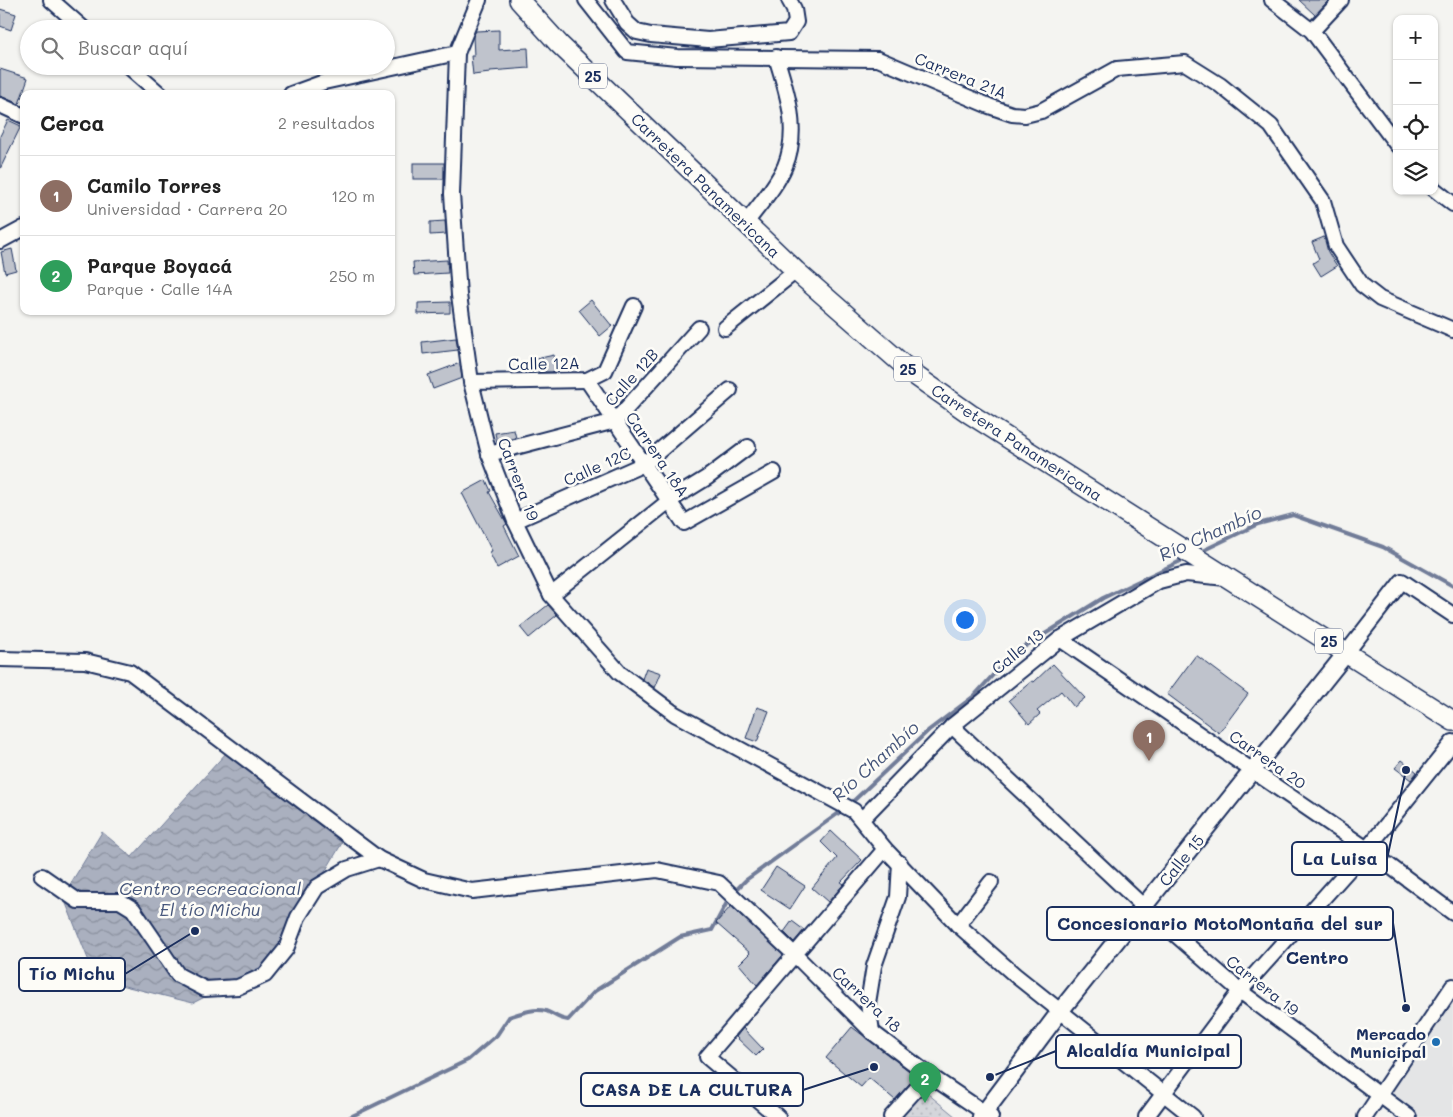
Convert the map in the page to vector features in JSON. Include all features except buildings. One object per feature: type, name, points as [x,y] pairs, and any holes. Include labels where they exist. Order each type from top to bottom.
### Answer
[{"type":"highway","name":"Carretera Panamericana","points":[[519,0],[525,9],[559,44],[796,271],[916,376],[970,414],[1453,721]]},
{"type":"main road","name":"Calle 15","points":[[986,1115],[1062,1010],[1346,652]]},
{"type":"street","points":[[51,0],[74,20]]},
{"type":"street","name":"Carrera 19","points":[[479,0],[457,53],[452,194],[459,294],[471,382],[489,454],[515,521],[551,595],[620,673],[675,714],[840,803],[858,815]]},
{"type":"street","name":"Carrera 21A","points":[[586,0],[627,52],[677,57],[878,59],[1012,114],[1025,115],[1041,111],[1117,69],[1185,63],[1220,85],[1271,126],[1323,200],[1336,246],[1362,285],[1380,299],[1453,330]]},
{"type":"street","points":[[613,0],[628,23],[637,32],[708,40],[789,33],[796,22],[794,9],[789,0]]},
{"type":"street","points":[[1272,0],[1312,31],[1393,140]]},
{"type":"street","points":[[1312,31],[1341,0]]},
{"type":"street","points":[[395,67],[457,53]]},
{"type":"street","points":[[746,223],[784,168],[791,148],[790,102],[776,57]]},
{"type":"street","points":[[138,75],[155,90]]},
{"type":"street","points":[[302,90],[324,82],[356,75]]},
{"type":"street","points":[[0,105],[20,114]]},
{"type":"street","points":[[1438,192],[1453,204]]},
{"type":"street","points":[[0,241],[20,230]]},
{"type":"street","points":[[724,328],[796,271]]},
{"type":"street","name":"Calle 12A","points":[[471,382],[587,380],[605,371],[634,306]]},
{"type":"street","name":"Calle 12B","points":[[489,454],[615,421],[699,328]]},
{"type":"street","name":"Carrera 18A","points":[[587,380],[684,523],[774,472]]},
{"type":"street","name":"Calle 12C","points":[[515,521],[644,464],[730,390]]},
{"type":"street","points":[[551,595],[669,501],[708,477],[748,447]]},
{"type":"street","name":"Calle 13","points":[[858,815],[952,726],[1060,639],[1160,581],[1186,574],[1230,578]]},
{"type":"street","points":[[1346,652],[1402,581],[1453,616]]},
{"type":"street","name":"Carrera 20","points":[[1060,639],[1367,849],[1453,913]]},
{"type":"street","points":[[0,659],[85,660],[130,672],[379,859]]},
{"type":"street","name":"Carrera 19","points":[[952,726],[1144,907],[1240,991],[1409,1117]]},
{"type":"street","points":[[1146,1117],[1240,991],[1367,849],[1453,742]]},
{"type":"street","points":[[858,815],[885,848],[958,925],[1015,975],[1062,1010],[1193,1117]]},
{"type":"street","points":[[778,1117],[707,1058],[885,848]]},
{"type":"street","points":[[42,876],[78,900],[120,901],[133,909],[178,975],[204,988],[221,988],[238,987],[265,975],[286,949],[298,917],[317,887],[347,869],[379,859]]},
{"type":"street","name":"Carrera 18","points":[[379,859],[424,880],[472,891],[657,870],[719,883],[795,954],[872,1032],[928,1075],[986,1115]]},
{"type":"street","points":[[872,1032],[868,1003],[874,966],[898,896],[900,863]]},
{"type":"street","points":[[958,925],[991,882]]},
{"type":"street","points":[[1365,1117],[1453,986]]},
{"type":"street","points":[[891,1117],[928,1075]]},
{"type":"shaded area","name":"Mercado Municipal","points":[[1453,990],[1453,1117],[1419,1117],[1384,1095]]},
{"type":"shaded area","points":[[922,1089],[956,1117],[900,1117]]},
{"type":"water","name":"Centro recreacional El tío Michu","points":[[227,752],[342,843],[271,963],[193,1003],[96,979],[63,896],[102,832],[132,857]]},
{"type":"waterway","name":"Río Chambío","points":[[1200,552],[1258,524],[1293,515],[1383,547],[1453,586]]},
{"type":"waterway","name":"Río Chambío","points":[[848,806],[929,730],[974,696],[1011,655],[1103,598],[1187,558]]},
{"type":"waterway","name":"Río Chambío","points":[[350,1117],[468,1060],[497,1035],[509,1017],[527,1011],[541,1010],[568,1020],[595,991],[680,937],[712,930],[731,895],[746,880],[843,810]]},
{"type":"place","name":"Camilo Torres","points":[[1149,761]]},
{"type":"place","name":"La Luisa","points":[[1406,770]]},
{"type":"place","name":"Tío Michu","points":[[195,931]]},
{"type":"place","name":"Concesionario MotoMontaña del sur","points":[[1406,1008]]},
{"type":"place","name":"Mercado Municipal","points":[[1436,1042]]},
{"type":"place","name":"CASA DE LA CULTURA","points":[[874,1067]]},
{"type":"place","name":"Alcaldía Municipal","points":[[990,1077]]},
{"type":"place","name":"Parque Boyacá","points":[[925,1103]]},
{"type":"district","name":"Centro","points":[[1317,957]]}]
